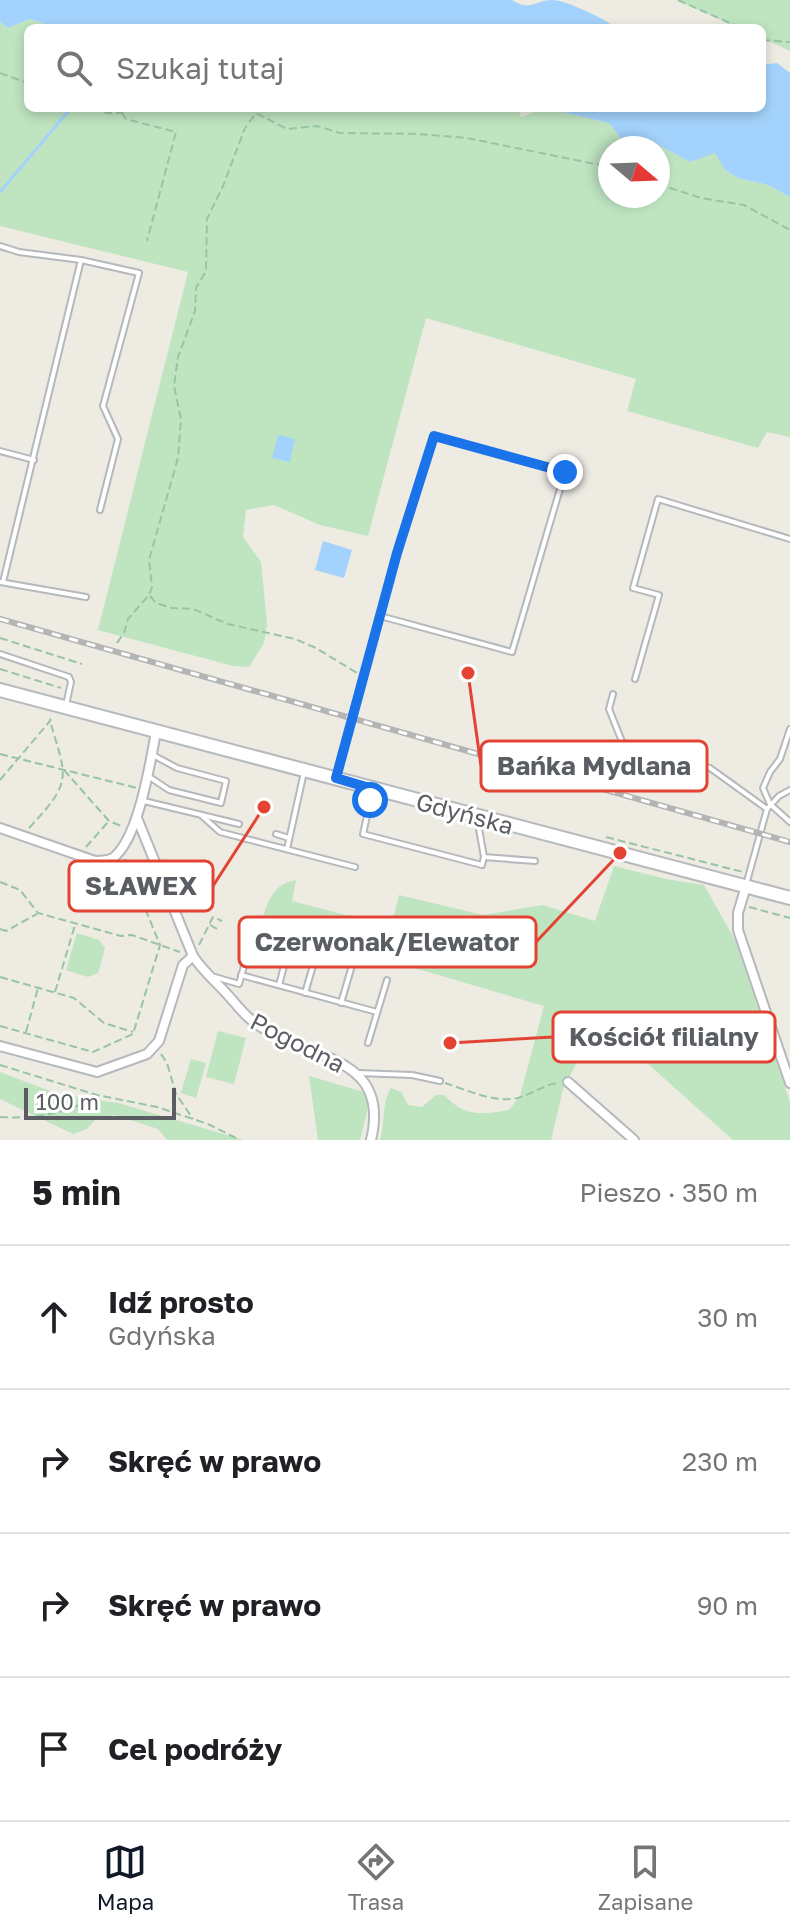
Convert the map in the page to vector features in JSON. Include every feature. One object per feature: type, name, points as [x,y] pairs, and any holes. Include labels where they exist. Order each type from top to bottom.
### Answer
[{"type":"main road","name":"Gdyńska","points":[[0,690],[790,898]]},
{"type":"street","points":[[0,828],[95,861],[113,857],[121,849],[137,818],[156,732]]},
{"type":"street","name":"Pogodna","points":[[137,818],[193,956],[205,974],[224,990],[246,1017],[264,1030],[358,1073],[373,1098],[375,1110],[371,1140]]},
{"type":"street","points":[[746,886],[738,913],[738,930],[790,1083]]},
{"type":"street","points":[[0,1046],[97,1072],[134,1060],[155,1049],[183,965],[193,956]]},
{"type":"street","points":[[568,1082],[634,1140]]},
{"type":"lane","points":[[0,246],[139,273],[103,406],[118,439],[100,510]]},
{"type":"lane","points":[[81,260],[2,582],[86,597]]},
{"type":"lane","points":[[336,778],[397,553],[434,436],[565,472],[512,652],[380,616]]},
{"type":"lane","points":[[0,451],[34,460]]},
{"type":"lane","points":[[635,679],[659,595],[633,588],[658,499],[790,539]]},
{"type":"lane","points":[[0,654],[69,677],[71,682],[65,707]]},
{"type":"lane","points":[[613,694],[609,709],[623,744],[710,768],[790,822]]},
{"type":"lane","points":[[746,886],[768,806],[763,788],[780,759],[790,729]]},
{"type":"lane","points":[[147,776],[169,790],[221,803],[226,781],[177,768],[151,754]]},
{"type":"lane","points":[[287,849],[305,770]]},
{"type":"lane","points":[[373,789],[363,834],[482,865],[484,857],[479,829],[482,817]]},
{"type":"lane","points":[[768,806],[790,790]]},
{"type":"lane","points":[[141,801],[239,824]]},
{"type":"lane","points":[[201,815],[220,832],[355,867]]},
{"type":"lane","points":[[276,834],[289,838]]},
{"type":"lane","points":[[484,857],[535,861]]},
{"type":"lane","points":[[205,974],[239,984],[251,941]]},
{"type":"lane","points":[[279,985],[288,951]]},
{"type":"lane","points":[[305,993],[315,959]]},
{"type":"lane","points":[[341,1003],[351,969]]},
{"type":"lane","points":[[241,975],[377,1012]]},
{"type":"lane","points":[[368,1043],[387,980]]},
{"type":"lane","points":[[358,1073],[412,1075],[440,1081]]},
{"type":"path","points":[[678,0],[732,24]]},
{"type":"path","points":[[766,40],[790,42]]},
{"type":"path","points":[[0,73],[24,82]]},
{"type":"path","points":[[104,112],[122,113],[126,119],[176,132],[147,241]]},
{"type":"path","points":[[117,643],[128,619],[152,587],[149,560],[178,458],[181,419],[174,386],[184,336],[195,311],[196,288],[206,271],[207,219],[245,128],[256,113],[287,129],[317,126],[340,133],[467,138],[598,165]]},
{"type":"path","points":[[670,188],[701,198],[744,205],[790,230]]},
{"type":"path","points":[[149,595],[156,603],[172,608],[193,609],[228,624],[295,639],[364,677]]},
{"type":"path","points":[[0,638],[82,664]]},
{"type":"path","points":[[0,669],[61,688]]},
{"type":"path","points":[[51,714],[50,721],[64,770],[109,821],[126,828]]},
{"type":"path","points":[[0,780],[50,721]]},
{"type":"path","points":[[0,754],[138,788]]},
{"type":"path","points":[[26,831],[54,801],[64,770]]},
{"type":"path","points":[[83,851],[109,821]]},
{"type":"path","points":[[0,1026],[93,1052],[134,1032],[160,945],[121,849]]},
{"type":"path","points":[[0,882],[20,890],[38,913],[121,936],[132,935],[193,956],[213,917],[222,921]]},
{"type":"path","points":[[745,913],[749,901]]},
{"type":"path","points":[[746,906],[790,918]]},
{"type":"path","points":[[0,929],[6,931],[38,913]]},
{"type":"path","points":[[55,993],[75,924]]},
{"type":"path","points":[[209,925],[217,929]]},
{"type":"path","points":[[0,977],[74,998],[104,1023],[134,1032]]},
{"type":"path","points":[[25,1033],[38,988]]},
{"type":"path","points":[[155,1049],[163,1056],[176,1094],[194,1120]]},
{"type":"path","points":[[0,1065],[97,1095],[157,1107],[240,1140]]},
{"type":"path","points":[[440,1081],[474,1093],[508,1099],[524,1096],[552,1083],[568,1082]]},
{"type":"path","points":[[0,1117],[25,1119],[74,1109],[97,1095]]},
{"type":"green space","points":[[677,0],[790,0],[790,51],[766,40],[766,24],[730,24]]},
{"type":"green space","points":[[30,19],[46,24],[24,24],[24,112],[520,112],[521,117],[534,112],[562,112],[609,123],[619,136],[598,136],[598,208],[670,208],[670,151],[690,162],[715,152],[725,170],[738,178],[768,185],[790,197],[790,437],[767,432],[758,448],[627,411],[636,379],[426,318],[368,536],[320,525],[274,505],[246,510],[243,537],[261,562],[267,624],[264,643],[249,667],[233,666],[98,630],[188,272],[0,226],[0,22],[8,28]]},
{"type":"green space","points":[[614,866],[704,885],[735,940],[790,1102],[790,1140],[733,1140],[599,1020],[563,1089],[551,1140],[380,1140],[386,1099],[391,1088],[401,1092],[408,1105],[422,1107],[436,1095],[444,1095],[459,1107],[474,1113],[509,1110],[520,1096],[544,1006],[261,923],[276,890],[296,880],[292,901],[391,927],[399,895],[483,915],[543,905],[595,921]]},
{"type":"green space","points":[[77,933],[99,940],[105,948],[98,973],[88,977],[66,970]]},
{"type":"green space","points":[[218,1031],[246,1038],[234,1084],[206,1077]]},
{"type":"green space","points":[[191,1059],[206,1063],[196,1098],[181,1093]]},
{"type":"green space","points":[[0,1072],[58,1094],[118,1103],[244,1140],[167,1140],[158,1129],[115,1115],[97,1118],[87,1129],[73,1134],[0,1099]]},
{"type":"green space","points":[[309,1076],[364,1092],[368,1108],[360,1140],[318,1140]]},
{"type":"water","points":[[0,0],[512,0],[529,5],[553,0],[586,11],[610,24],[46,24],[30,19],[8,28],[0,22]]},
{"type":"water","points":[[777,63],[790,73],[790,197],[768,185],[738,178],[725,170],[715,153],[690,162],[670,151],[670,136],[619,136],[609,123],[562,112],[766,112],[766,64]]},
{"type":"water","points":[[278,435],[295,439],[290,462],[272,458]]},
{"type":"water","points":[[323,541],[352,550],[344,578],[315,570]]},
{"type":"waterway","points":[[0,192],[68,112]]},
{"type":"railway","points":[[0,619],[790,842]]},
{"type":"place","name":"Bańka Mydlana","points":[[468,673]]},
{"type":"place","name":"SŁAWEX","points":[[264,807]]},
{"type":"place","name":"Czerwonak/Elewator","points":[[620,853]]},
{"type":"place","name":"Kościół filialny","points":[[450,1043]]},
{"type":"route","points":[[370,800],[373,789],[336,778],[397,553],[434,436],[565,472]]}]
